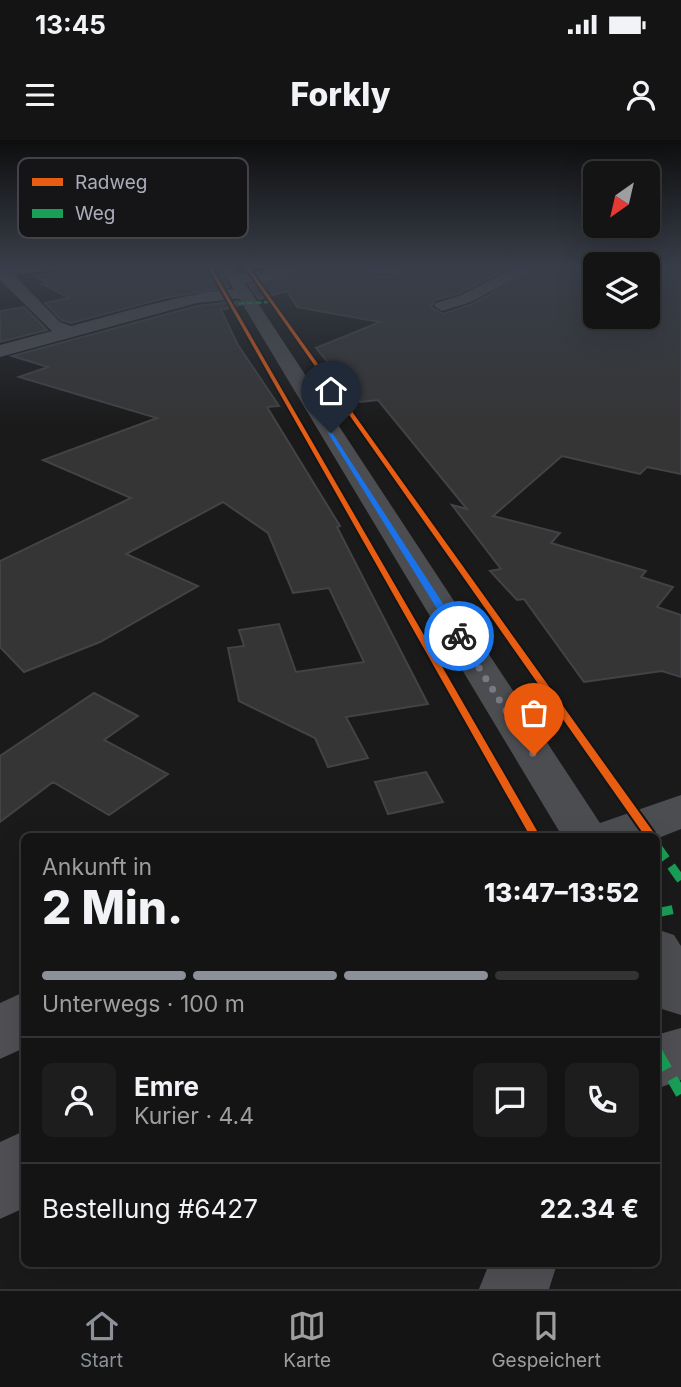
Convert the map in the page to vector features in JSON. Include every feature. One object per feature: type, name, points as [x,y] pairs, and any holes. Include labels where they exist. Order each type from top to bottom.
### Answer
[{"type":"main road","points":[[260,319],[583,833]]},
{"type":"main road","points":[[622,833],[681,811]]},
{"type":"main road","points":[[660,957],[681,992]]},
{"type":"street","points":[[46,319],[54,326],[70,332]]},
{"type":"street","points":[[0,351],[120,319]]},
{"type":"street","points":[[0,1034],[21,1019]]},
{"type":"street","points":[[660,1061],[681,1054]]},
{"type":"street","points":[[0,1187],[21,1166]]},
{"type":"street","points":[[514,1289],[522,1267]]},
{"type":"building","points":[[0,319],[36,319],[47,330],[0,342]]},
{"type":"building","points":[[60,319],[87,319],[71,323]]},
{"type":"building","points":[[150,319],[225,319],[238,345],[279,406],[267,407],[340,526],[337,527],[428,704],[346,717],[368,758],[328,767],[315,738],[239,701],[228,648],[244,646],[239,630],[279,624],[296,672],[364,662],[329,588],[293,593],[268,533],[223,502],[126,554],[198,586],[100,642],[24,672],[0,647],[0,561],[131,498],[43,460],[157,418],[19,377],[48,367],[12,356]]},
{"type":"building","points":[[361,319],[583,319],[583,329],[660,329],[660,319],[681,319],[681,474],[647,467],[640,474],[562,456],[493,516],[560,533],[551,543],[646,571],[641,577],[673,587],[657,607],[681,615],[681,677],[662,671],[584,682],[524,599],[517,600],[490,571],[501,569],[452,505],[467,509],[378,400],[360,402],[316,348],[380,322]]},
{"type":"building","points":[[94,693],[138,716],[104,740],[168,774],[109,815],[53,782],[0,822],[0,756]]},
{"type":"building","points":[[426,772],[443,802],[388,814],[375,782]]},
{"type":"marked path","points":[[660,851],[681,880]]},
{"type":"marked path","points":[[660,912],[681,908]]},
{"type":"marked path","points":[[660,1057],[681,1094]]},
{"type":"cycle path","points":[[239,319],[533,833]]},
{"type":"cycle path","points":[[283,319],[648,833]]},
{"type":"way so far","points":[[459,636],[534,755]]},
{"type":"route","points":[[331,433],[459,636]]}]
